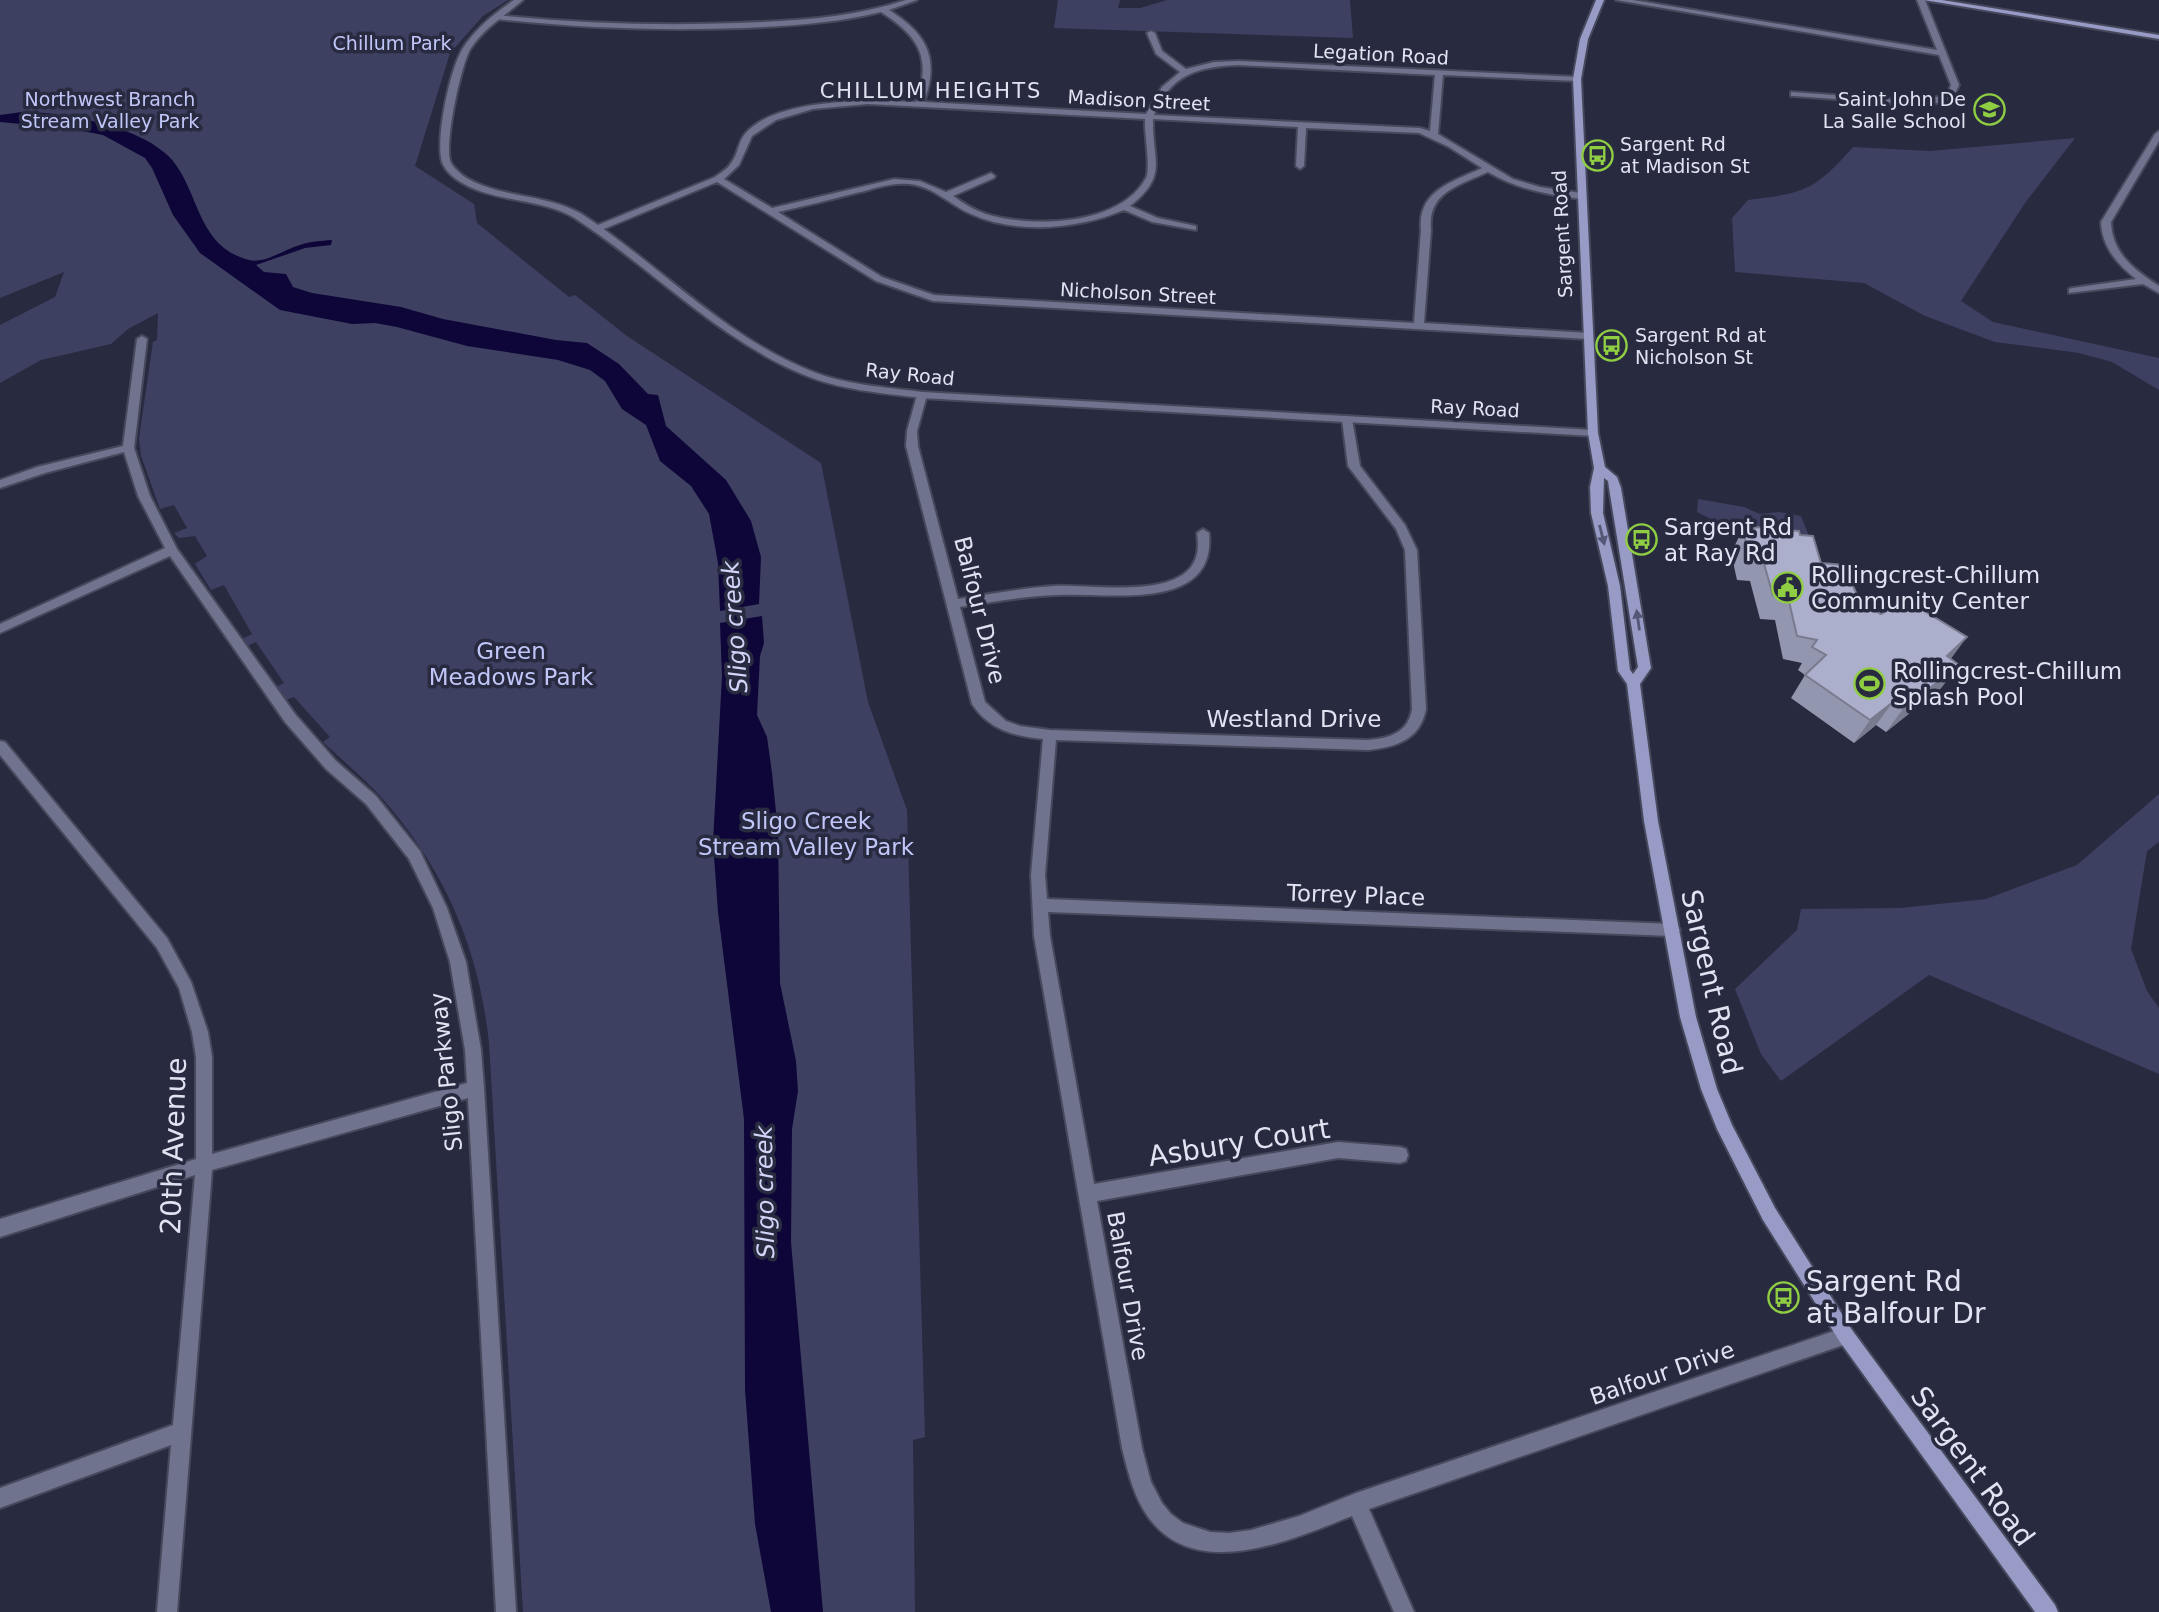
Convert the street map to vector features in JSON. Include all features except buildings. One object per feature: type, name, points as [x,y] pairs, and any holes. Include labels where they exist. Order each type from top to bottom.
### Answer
[{"type":"main road","name":"Sargent Road","points":[[1600,0],[1584,39],[1577,79],[1593,433],[1600,468],[1596,487],[1597,513],[1614,586],[1624,671],[1633,683],[1651,821],[1696,1047],[1725,1129],[1769,1214],[1846,1336],[2048,1612]]},
{"type":"main road","points":[[1928,0],[2159,37]]},
{"type":"main road","name":"Sargent Road","points":[[1600,468],[1613,480],[1630,567],[1645,668],[1633,683]]},
{"type":"street","points":[[496,17],[519,0]]},
{"type":"street","points":[[505,9],[605,18],[714,19],[808,14],[859,8],[889,0]]},
{"type":"street","points":[[496,17],[598,26],[704,27],[827,19],[884,10],[913,0]]},
{"type":"street","points":[[1620,0],[1941,53]]},
{"type":"street","points":[[1794,94],[1909,103],[1934,101],[1951,94],[1955,88],[1921,0]]},
{"type":"street","points":[[884,10],[907,26],[926,54],[929,76],[919,105]]},
{"type":"street","name":"Ray Road","points":[[496,17],[475,38],[463,57],[445,141],[444,159],[458,175],[502,193],[560,207],[596,229],[767,353],[809,373],[862,387],[922,395],[1593,433]]},
{"type":"street","points":[[772,211],[901,181],[916,182],[983,215],[1030,224],[1088,219],[1125,206],[1139,196],[1152,175],[1149,117],[1162,90],[1185,72],[1159,52],[1151,33]]},
{"type":"street","name":"Legation Road","points":[[1185,72],[1209,64],[1238,63],[1577,79]]},
{"type":"street","points":[[1434,134],[1439,73]]},
{"type":"street","name":"Madison Street","points":[[596,229],[718,179],[735,165],[748,135],[762,124],[785,113],[850,103],[1399,128],[1434,134],[1489,169],[1532,188],[1581,196]]},
{"type":"street","points":[[1300,166],[1302,124]]},
{"type":"street","points":[[2158,138],[2106,222],[2105,231],[2117,256],[2144,281],[2159,290]]},
{"type":"street","points":[[1419,326],[1426,230],[1422,218],[1425,207],[1451,186],[1489,169]]},
{"type":"street","points":[[945,196],[991,176]]},
{"type":"street","name":"Nicholson Street","points":[[718,179],[879,279],[933,298],[1588,336]]},
{"type":"street","points":[[1125,206],[1155,220],[1193,228]]},
{"type":"street","points":[[2072,291],[2144,281]]},
{"type":"street","name":"Sligo Parkway","points":[[142,339],[128,448],[144,496],[172,550],[290,718],[322,755],[371,800],[415,855],[440,908],[458,962],[468,1006],[476,1088],[506,1612]]},
{"type":"street","name":"Balfour Drive","points":[[922,395],[912,430],[912,446],[976,696],[995,723],[1012,730],[1050,735],[1038,875],[1045,960],[1132,1448],[1146,1496],[1157,1516],[1172,1529],[1212,1543],[1237,1544],[1261,1539],[1356,1503],[1846,1336]]},
{"type":"street","name":"Westland Drive","points":[[1050,735],[1368,745],[1398,739],[1408,733],[1418,719],[1419,709],[1413,629],[1413,561],[1401,528],[1354,466],[1347,419]]},
{"type":"street","points":[[0,484],[41,470],[128,448]]},
{"type":"street","points":[[954,604],[1065,590],[1129,595],[1151,592],[1191,574],[1200,566],[1204,558],[1203,533]]},
{"type":"street","points":[[0,629],[172,550]]},
{"type":"street","name":"20th Avenue","points":[[0,746],[162,943],[187,988],[200,1032],[204,1057],[204,1164],[167,1612]]},
{"type":"street","name":"Torrey Place","points":[[1039,905],[1672,930]]},
{"type":"street","points":[[4,1220],[476,1088]]},
{"type":"street","name":"Asbury Court","points":[[1087,1194],[1338,1150],[1400,1155]]},
{"type":"street","points":[[0,1498],[180,1432]]},
{"type":"street","points":[[1356,1503],[1404,1612]]},
{"type":"green space","points":[[0,0],[508,0],[483,16],[450,53],[415,166],[474,204],[477,223],[569,297],[575,295],[627,336],[821,463],[868,702],[907,810],[925,1437],[913,1440],[915,1612],[523,1612],[489,1043],[477,975],[467,943],[441,882],[404,824],[374,790],[323,742],[330,737],[294,697],[286,700],[274,688],[284,683],[256,642],[247,646],[242,639],[252,634],[224,585],[211,590],[195,564],[207,556],[195,536],[179,538],[174,533],[187,528],[174,505],[160,509],[141,456],[139,438],[153,342],[157,340],[158,313],[128,329],[111,344],[41,360],[0,383],[0,325],[55,297],[64,272],[0,298]]},
{"type":"green space","points":[[1058,0],[1120,0],[1118,8],[1140,8],[1167,0],[1350,0],[1353,38],[1054,28]]},
{"type":"green space","points":[[2075,138],[2025,203],[1961,301],[1993,322],[2159,358],[2159,390],[2112,362],[2079,353],[1995,342],[1925,316],[1864,283],[1735,272],[1732,218],[1748,200],[1783,195],[1807,187],[1828,173],[1853,147],[1930,151]]},
{"type":"green space","points":[[1698,499],[1744,507],[1760,514],[1779,512],[1801,516],[1809,536],[1757,533],[1738,525],[1726,527],[1697,512]]},
{"type":"green space","points":[[2159,794],[2159,842],[2147,851],[2131,949],[2147,991],[2159,1008],[2159,1074],[1929,975],[1781,1081],[1761,1054],[1735,989],[1797,930],[1801,909],[1901,908],[1986,899],[2077,865]]},
{"type":"water","points":[[22,112],[60,115],[103,124],[144,139],[160,149],[182,174],[210,232],[219,244],[232,253],[255,261],[304,244],[332,240],[331,245],[305,248],[256,265],[264,272],[286,274],[293,287],[312,293],[401,307],[443,319],[556,340],[587,343],[619,364],[648,394],[658,395],[666,426],[726,480],[751,521],[761,557],[759,604],[720,611],[718,563],[709,514],[691,486],[660,461],[646,425],[622,409],[605,381],[590,370],[558,360],[467,346],[397,327],[375,323],[352,324],[280,310],[200,253],[173,215],[145,158],[103,135],[66,128],[0,122],[0,115]]},
{"type":"water","points":[[762,616],[764,643],[760,656],[757,715],[767,737],[772,773],[778,831],[780,983],[796,1061],[798,1091],[792,1129],[791,1242],[823,1612],[771,1612],[755,1524],[745,1390],[744,1119],[718,912],[713,842],[722,676],[720,623]]},
{"type":"waterway","name":"Sligo creek","points":[[734,604],[736,626]]},
{"type":"place","name":"Saint John De La Salle School","points":[[1989,110]]},
{"type":"place","name":"Sargent Rd at Madison St","points":[[1597,155]]},
{"type":"place","name":"Sargent Rd at Nicholson St","points":[[1612,346]]},
{"type":"place","name":"Sargent Rd at Ray Rd","points":[[1641,540]]},
{"type":"place","name":"Rollingcrest-Chillum Community Center","points":[[1788,588]]},
{"type":"place","name":"Rollingcrest-Chillum Splash Pool","points":[[1870,684]]},
{"type":"place","name":"Sargent Rd at Balfour Dr","points":[[1783,1297]]},
{"type":"district","name":"CHILLUM HEIGHTS","points":[[931,91]]},
{"type":"park label","name":"Chillum Park","points":[[392,43]]},
{"type":"park label","name":"Northwest Branch Stream Valley Park","points":[[110,110]]},
{"type":"park label","name":"Green Meadows Park","points":[[511,664]]},
{"type":"park label","name":"Sligo Creek Stream Valley Park","points":[[806,834]]}]
